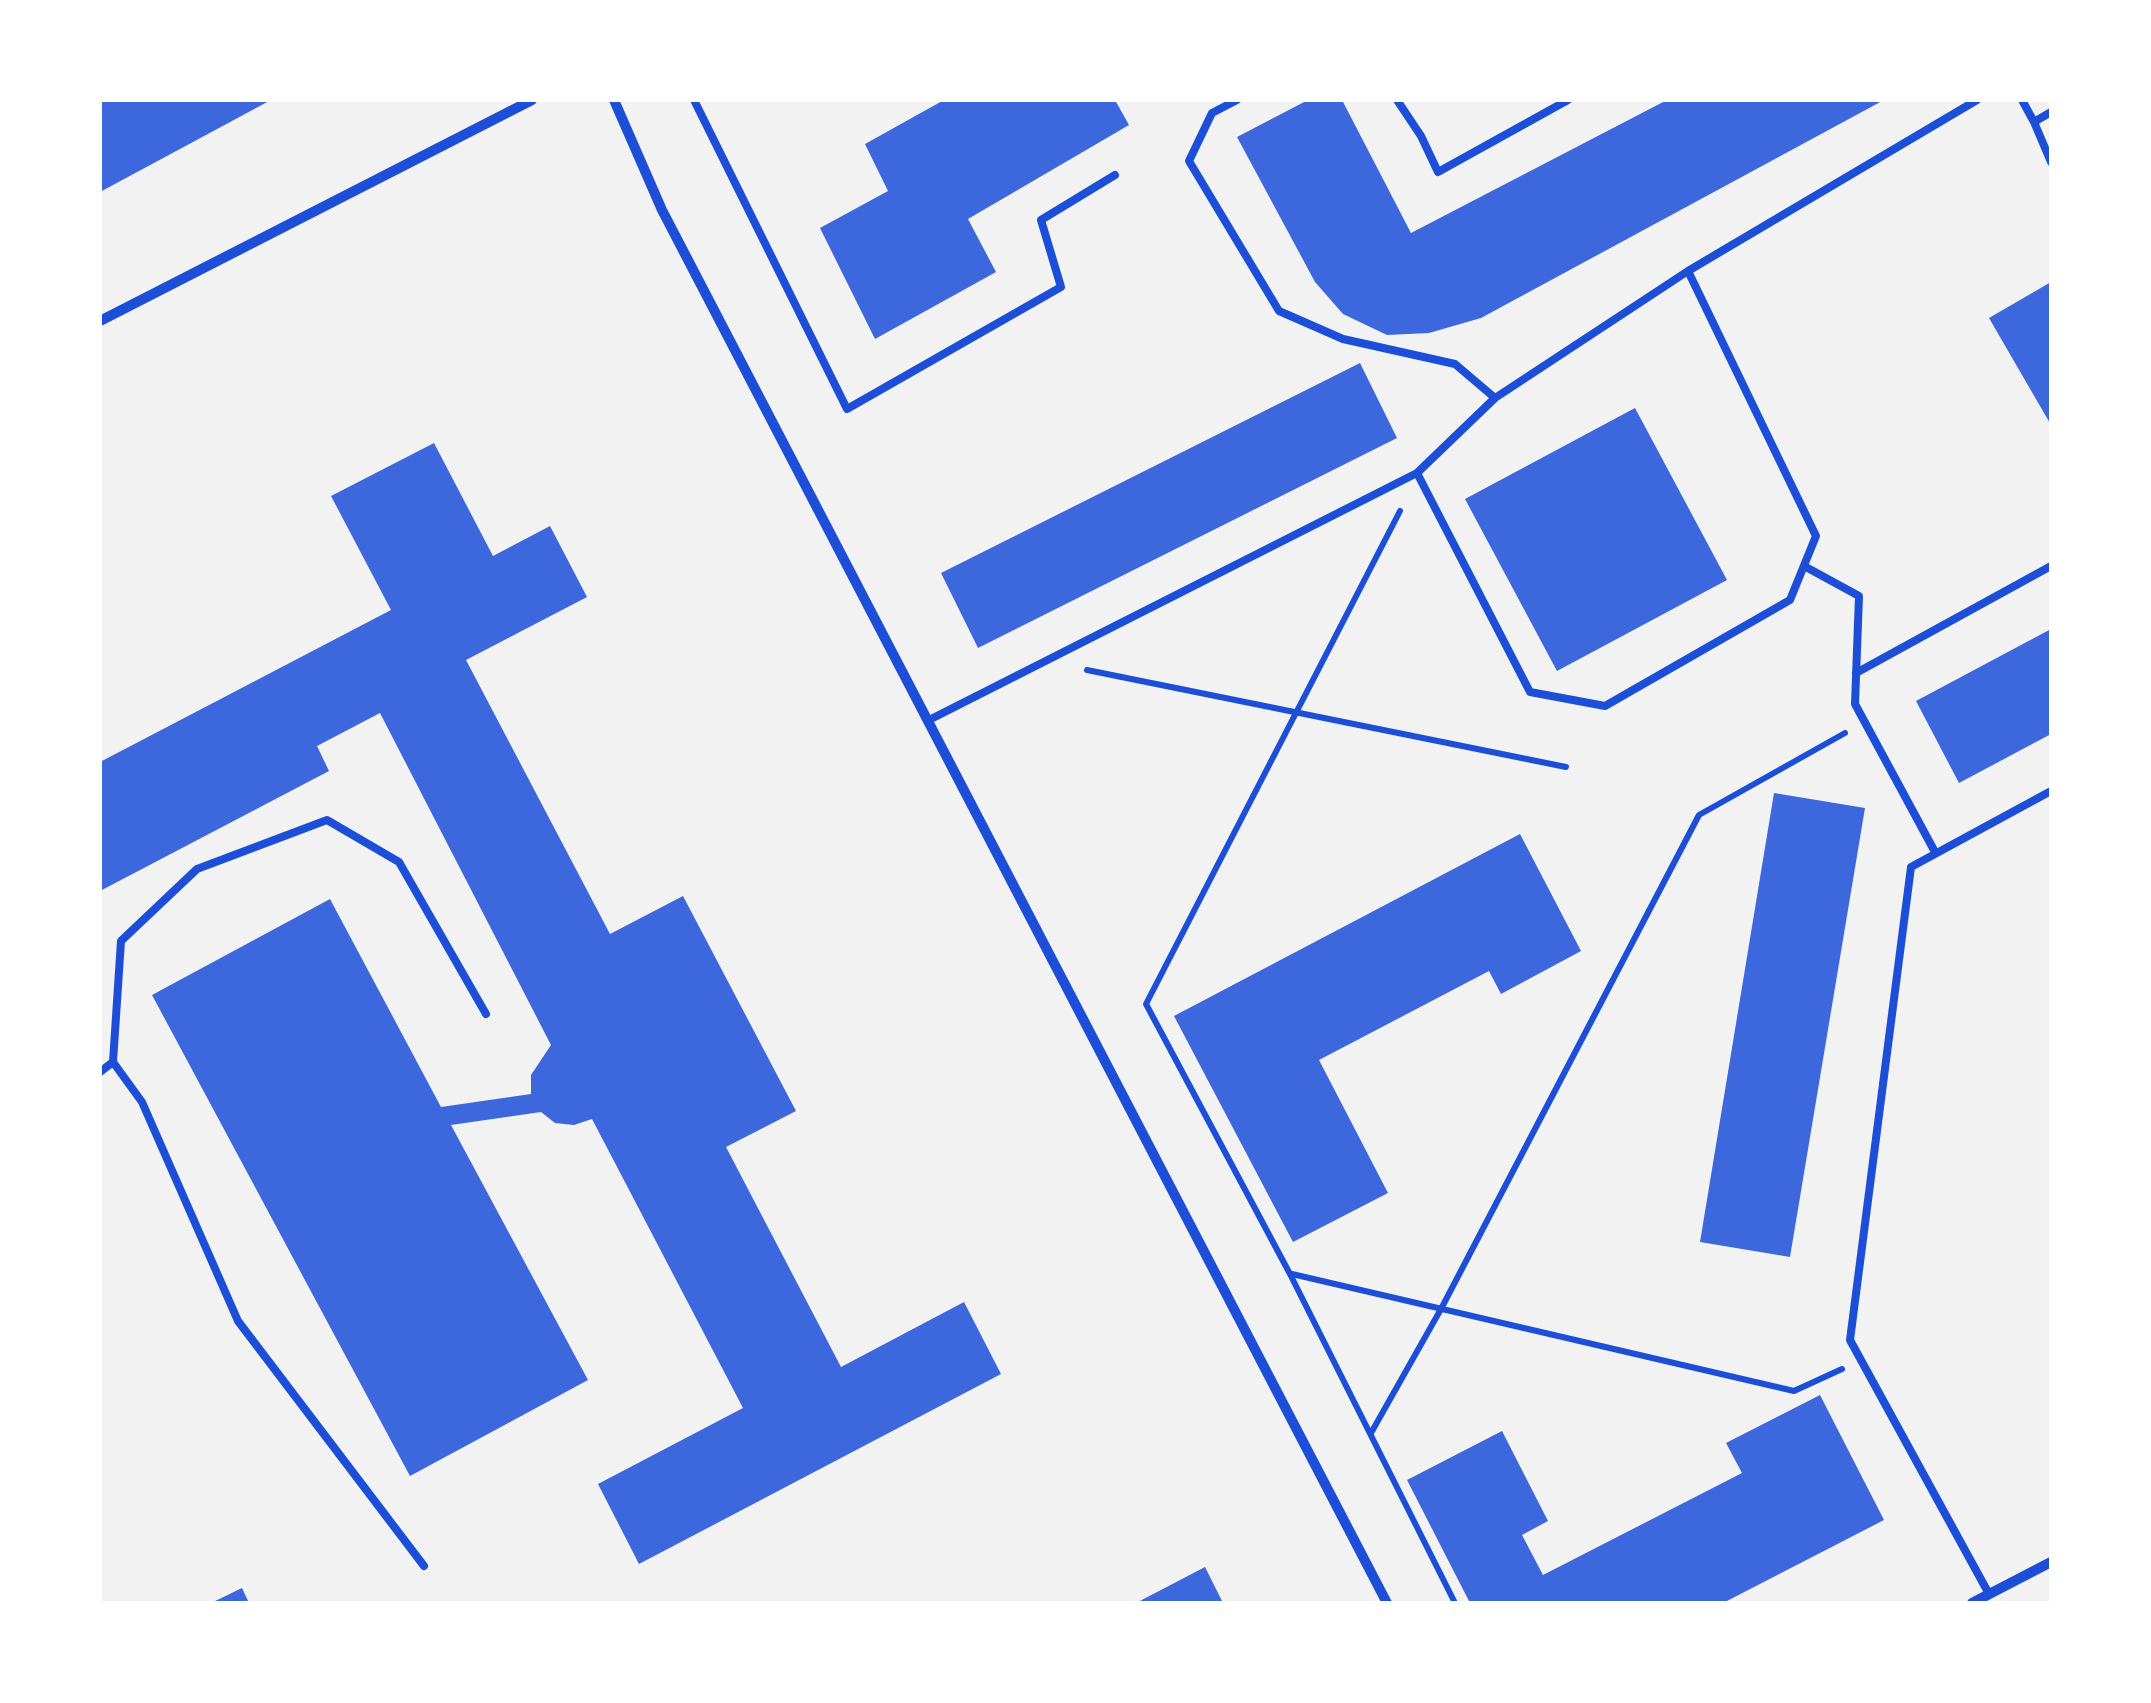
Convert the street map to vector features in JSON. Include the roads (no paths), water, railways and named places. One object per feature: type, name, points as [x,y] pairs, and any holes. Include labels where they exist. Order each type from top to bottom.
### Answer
[{"type":"street","points":[[100,321],[532,100]]},
{"type":"street","points":[[614,100],[662,210],[1386,1603]]},
{"type":"street","points":[[1972,1603],[2051,1562]]},
{"type":"lane","points":[[694,100],[847,409],[1060,286],[1041,220],[1115,175]]},
{"type":"lane","points":[[1237,100],[1212,114],[1189,160],[1279,311],[1343,339],[1455,364],[1495,398]]},
{"type":"lane","points":[[1396,100],[1421,136],[1438,172],[1568,100]]},
{"type":"lane","points":[[927,721],[1417,473],[1495,398],[1688,271],[1977,100]]},
{"type":"lane","points":[[2022,100],[2051,162]]},
{"type":"lane","points":[[2034,122],[2051,112]]},
{"type":"lane","points":[[1417,473],[1530,692],[1605,706],[1790,600],[1816,536],[1688,271]]},
{"type":"lane","points":[[1804,566],[1859,596],[1855,704],[1935,852]]},
{"type":"lane","points":[[1856,673],[2051,566]]},
{"type":"lane","points":[[1989,1594],[1850,1340],[1911,867],[2051,790]]},
{"type":"lane","points":[[424,1566],[238,1321],[142,1102],[113,1062],[121,940],[197,869],[327,820],[399,862],[486,1014]]},
{"type":"lane","points":[[100,1072],[113,1062]]}]
